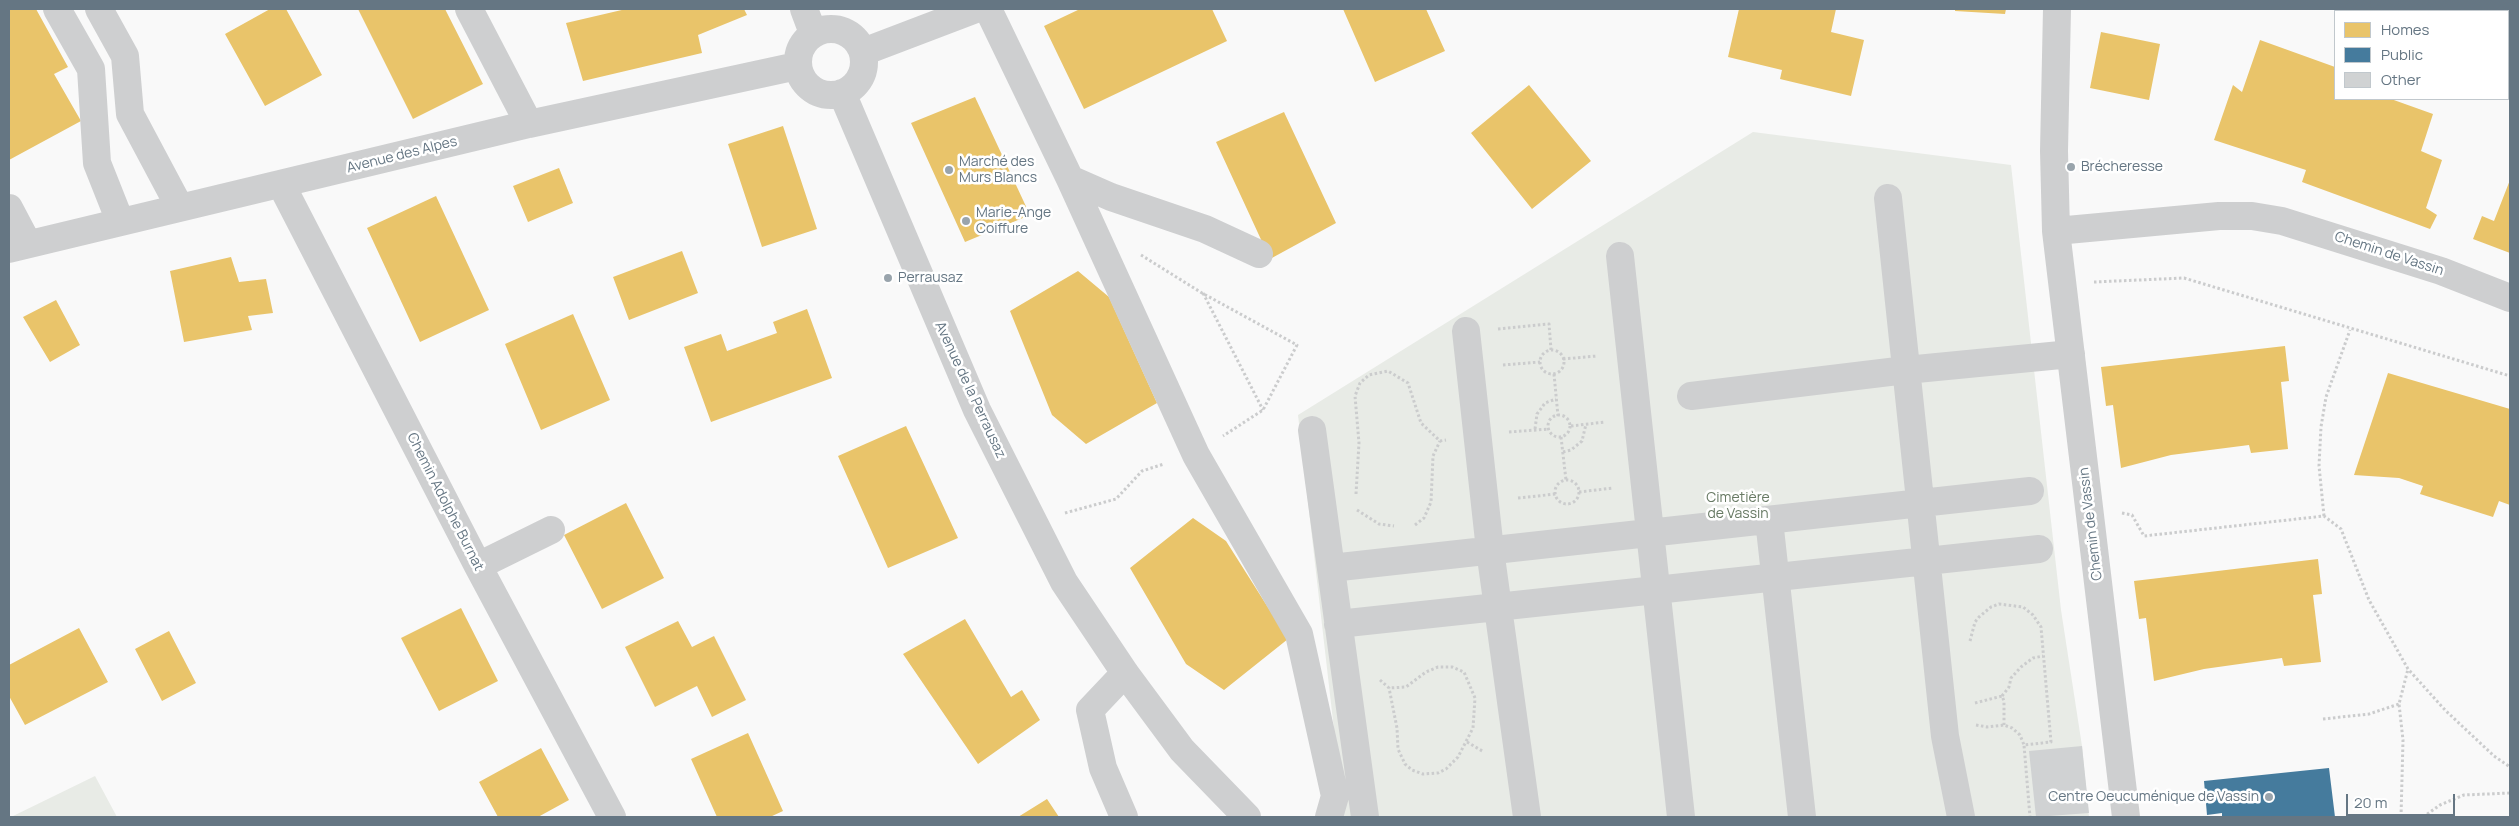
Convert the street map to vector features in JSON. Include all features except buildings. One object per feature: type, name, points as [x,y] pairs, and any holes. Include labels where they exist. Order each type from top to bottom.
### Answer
[{"type":"street","points":[[57,9],[90,69],[97,163],[120,221]]},
{"type":"street","points":[[99,9],[126,56],[130,114],[179,206]]},
{"type":"street","points":[[469,9],[529,124]]},
{"type":"street","points":[[863,52],[976,9]]},
{"type":"street","points":[[988,9],[1070,179],[1196,455],[1299,634],[1335,796],[1329,817]]},
{"type":"street","name":"Chemin de Vassin","points":[[2057,9],[2054,151],[2056,231],[2124,817]]},
{"type":"street","points":[[808,21],[825,29],[837,29],[849,33],[863,52],[864,67],[858,81],[842,93],[831,96],[819,93],[808,87],[801,78],[797,66],[798,53],[804,42],[808,21]]},
{"type":"street","name":"Avenue des Alpes","points":[[18,246],[179,206],[281,184],[529,124],[797,66]]},
{"type":"street","name":"Avenue de la Perrausaz","points":[[842,93],[977,410],[1064,582],[1125,673],[1182,750],[1247,817]]},
{"type":"street","points":[[1070,179],[1111,197],[1205,229],[1259,254]]},
{"type":"street","name":"Chemin Adolphe Burnat","points":[[281,184],[478,566],[612,817]]},
{"type":"street","points":[[1888,198],[1945,736],[1961,817]]},
{"type":"street","points":[[9,208],[18,246]]},
{"type":"street","name":"Chemin de Vassin","points":[[2056,231],[2219,216],[2252,216],[2282,221],[2441,271],[2510,298]]},
{"type":"street","points":[[1620,256],[1680,817]]},
{"type":"street","points":[[1466,331],[1490,550],[1527,817]]},
{"type":"street","points":[[1692,396],[1906,370],[2070,354]]},
{"type":"street","points":[[1312,430],[1365,817]]},
{"type":"street","points":[[1331,568],[2030,491]]},
{"type":"street","points":[[1769,520],[1802,817]]},
{"type":"street","points":[[478,566],[552,530]]},
{"type":"street","points":[[1338,624],[2038,549]]},
{"type":"street","points":[[1124,817],[1103,768],[1090,710],[1125,673]]},
{"type":"path","points":[[2062,294],[2184,278],[2510,376]]},
{"type":"path","points":[[1202,293],[1263,410]]},
{"type":"path","points":[[1466,331],[1549,324],[1551,350]]},
{"type":"path","points":[[2324,516],[2319,466],[2321,427],[2326,398],[2350,330]]},
{"type":"path","points":[[1551,350],[1558,352],[1563,359],[1561,369],[1554,374],[1544,372],[1540,362],[1542,355],[1551,350]]},
{"type":"path","points":[[1355,498],[1359,443],[1355,396],[1360,383],[1369,375],[1388,371],[1408,383],[1420,423],[1440,441],[1478,436]]},
{"type":"path","points":[[1554,374],[1558,416]]},
{"type":"path","points":[[1548,429],[1535,429],[1534,420],[1545,404],[1556,399]]},
{"type":"path","points":[[1558,416],[1565,417],[1570,422],[1568,433],[1561,437],[1552,435],[1548,429],[1551,418],[1558,416]]},
{"type":"path","points":[[1563,452],[1571,450],[1582,441],[1586,424]]},
{"type":"path","points":[[1561,437],[1566,480]]},
{"type":"path","points":[[1409,526],[1424,518],[1431,502],[1433,456],[1440,441]]},
{"type":"path","points":[[1566,480],[1574,482],[1578,488],[1577,499],[1569,504],[1557,498],[1556,494],[1556,486],[1566,480]]},
{"type":"path","points":[[1485,502],[1556,494]]},
{"type":"path","points":[[1326,530],[1347,516],[1354,508],[1379,524],[1397,526]]},
{"type":"path","points":[[2089,508],[2132,515],[2144,536],[2324,516],[2341,529],[2369,600],[2408,669],[2445,710],[2494,756],[2510,767]]},
{"type":"path","points":[[1969,648],[1974,622],[1991,607],[2008,603],[2023,607],[2038,621],[2051,742],[2024,745]]},
{"type":"path","points":[[1974,704],[2002,696],[2009,687],[2011,678],[2021,667],[2033,658],[2043,656]]},
{"type":"path","points":[[1343,664],[1363,668],[1389,688],[1406,687],[1426,672],[1438,667],[1452,667],[1464,672],[1474,698],[1473,728],[1468,742],[1458,757],[1446,768],[1438,773],[1423,774],[1412,770],[1405,764],[1398,749],[1397,728],[1389,688]]},
{"type":"path","points":[[2401,817],[2403,740],[2399,704],[2408,669]]},
{"type":"path","points":[[1973,694],[1975,711]]},
{"type":"path","points":[[2002,696],[2004,701],[2004,725]]},
{"type":"path","points":[[2323,719],[2369,714],[2399,704]]},
{"type":"path","points":[[1945,736],[1964,734],[1973,730],[1976,725],[1975,718]]},
{"type":"path","points":[[1976,725],[1996,727],[2004,725],[2012,728],[2020,736],[2024,745],[2030,817]]},
{"type":"path","points":[[2423,817],[2440,805],[2464,795],[2510,793]]},
{"type":"green space","name":"Cimetière de Vassin","points":[[1753,132],[2011,165],[2061,610],[2082,746],[2089,817],[1344,817],[1298,415]]},
{"type":"green space","points":[[95,776],[117,817],[11,817]]},
{"type":"place","name":"Brécheresse","points":[[2071,167]]},
{"type":"place","name":"Marché des Murs Blancs","points":[[949,170]]},
{"type":"place","name":"Marie-Ange Coiffure","points":[[966,221]]},
{"type":"place","name":"Perrausaz","points":[[888,278]]},
{"type":"place","name":"Centre Oeucuménique de Vassin","points":[[2269,797]]}]
